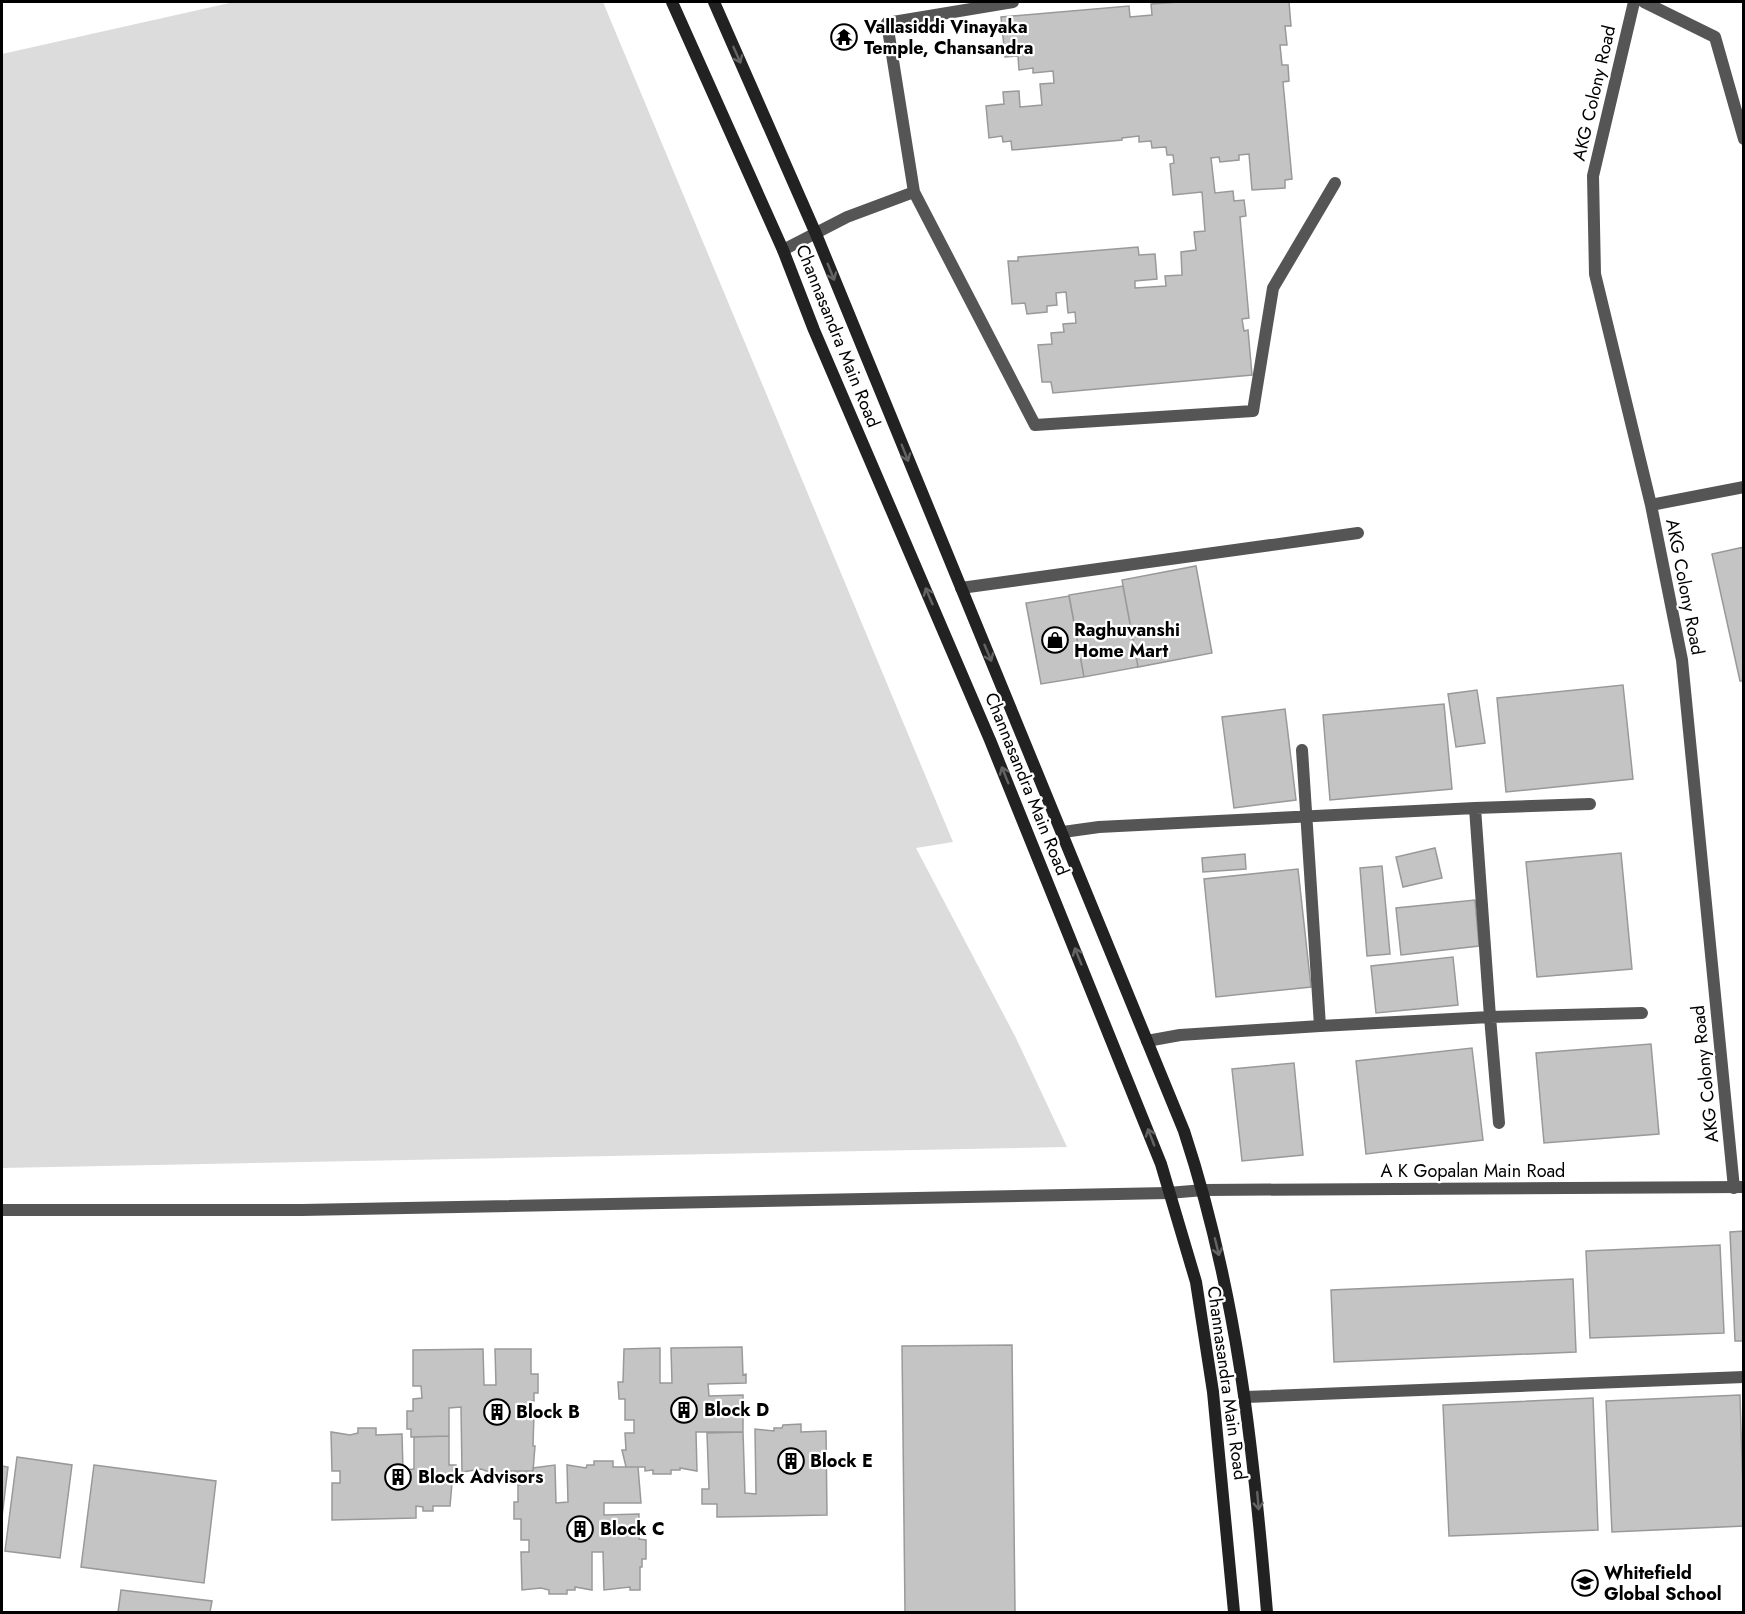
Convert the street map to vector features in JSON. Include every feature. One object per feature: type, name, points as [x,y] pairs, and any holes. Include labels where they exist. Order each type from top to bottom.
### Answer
[{"type":"main road","name":"Channasandra Main Road","points":[[672,2],[783,250],[814,330],[990,740],[1161,1164],[1196,1282],[1212,1381],[1234,1612]]},
{"type":"main road","name":"Channasandra Main Road","points":[[714,2],[816,234],[1184,1131],[1203,1190],[1224,1274],[1246,1397],[1267,1612]]},
{"type":"street","points":[[1013,2],[887,23],[914,192],[1035,425],[1253,411],[1273,288],[1335,183]]},
{"type":"street","name":"AKG Colony Road","points":[[1634,2],[1593,176],[1595,274],[1651,505],[1682,660],[1739,1188]]},
{"type":"street","points":[[1644,2],[1715,37],[1743,138]]},
{"type":"street","points":[[783,250],[847,217],[914,192]]},
{"type":"street","points":[[1651,505],[1743,487]]},
{"type":"street","points":[[961,588],[1358,533]]},
{"type":"street","points":[[1302,750],[1320,1026]]},
{"type":"street","points":[[1063,832],[1099,827],[1590,804]]},
{"type":"street","points":[[1475,808],[1499,1123]]},
{"type":"street","points":[[1147,1041],[1180,1035],[1320,1026],[1490,1017],[1642,1013]]},
{"type":"street","name":"A K Gopalan Main Road","points":[[2,1210],[302,1210],[1168,1193],[1203,1190],[1739,1188]]},
{"type":"street","points":[[1246,1397],[1743,1377]]},
{"type":"shaded area","points":[[234,2],[603,2],[953,842],[916,848],[1016,1038],[1067,1147],[2,1168],[2,54]]},
{"type":"building","points":[[1289,2],[1291,26],[1285,26],[1287,45],[1280,45],[1282,65],[1288,65],[1289,81],[1283,82],[1292,179],[1285,180],[1285,188],[1252,190],[1249,154],[1239,155],[1239,160],[1220,162],[1219,157],[1211,158],[1215,193],[1233,191],[1234,201],[1244,200],[1246,216],[1240,217],[1249,318],[1242,319],[1244,331],[1248,330],[1252,375],[1053,393],[1051,382],[1042,382],[1038,345],[1052,344],[1051,333],[1064,332],[1063,324],[1076,323],[1075,312],[1068,313],[1066,292],[1056,293],[1057,305],[1047,306],[1047,312],[1027,314],[1025,303],[1012,304],[1008,261],[1018,261],[1018,257],[1138,247],[1139,255],[1155,254],[1157,279],[1135,281],[1135,288],[1166,286],[1165,276],[1182,275],[1181,252],[1196,250],[1194,232],[1205,231],[1202,192],[1173,195],[1170,164],[1174,163],[1173,155],[1167,155],[1166,147],[1152,148],[1151,141],[1139,142],[1139,136],[1122,138],[1122,140],[1012,150],[1011,141],[1003,142],[1002,136],[989,138],[986,106],[1004,104],[1003,92],[1019,91],[1020,107],[1042,105],[1040,84],[1054,83],[1053,71],[1033,73],[1033,68],[1019,70],[1018,56],[1005,57],[1001,17],[1129,6],[1130,17],[1152,15],[1151,4]]},
{"type":"building","points":[[1744,547],[1744,681],[1740,681],[1712,554]]},
{"type":"building","points":[[1196,566],[1212,653],[1138,667],[1122,580]]},
{"type":"building","points":[[1123,586],[1138,667],[1084,677],[1069,595]]},
{"type":"building","name":"Raghuvanshi Home Mart","points":[[1069,596],[1084,677],[1041,684],[1026,603]]},
{"type":"building","points":[[1623,685],[1633,779],[1506,792],[1497,698]]},
{"type":"building","points":[[1477,690],[1485,743],[1456,747],[1448,694]]},
{"type":"building","points":[[1444,704],[1452,789],[1330,800],[1323,715]]},
{"type":"building","points":[[1285,709],[1296,800],[1234,808],[1222,717]]},
{"type":"building","points":[[1435,848],[1442,878],[1403,887],[1396,857]]},
{"type":"building","points":[[1621,853],[1632,969],[1537,977],[1526,862]]},
{"type":"building","points":[[1245,854],[1246,869],[1203,872],[1202,858]]},
{"type":"building","points":[[1382,866],[1390,954],[1367,956],[1360,868]]},
{"type":"building","points":[[1298,869],[1311,987],[1216,997],[1204,879]]},
{"type":"building","points":[[1475,900],[1479,946],[1401,955],[1396,908]]},
{"type":"building","points":[[1453,957],[1458,1005],[1376,1013],[1371,966]]},
{"type":"building","points":[[1651,1044],[1659,1134],[1544,1143],[1536,1053]]},
{"type":"building","points":[[1472,1048],[1483,1140],[1366,1154],[1356,1061]]},
{"type":"building","points":[[1294,1063],[1303,1155],[1242,1161],[1232,1069]]},
{"type":"building","points":[[1744,1231],[1744,1341],[1735,1341],[1730,1232]]},
{"type":"building","points":[[1720,1245],[1724,1333],[1590,1338],[1586,1251]]},
{"type":"building","points":[[1573,1279],[1576,1352],[1334,1362],[1331,1290]]},
{"type":"building","points":[[1012,1345],[1015,1612],[905,1612],[902,1346]]},
{"type":"building","name":"Block D","points":[[742,1347],[743,1375],[746,1374],[746,1383],[708,1384],[709,1396],[743,1395],[743,1432],[696,1432],[697,1471],[680,1468],[680,1470],[671,1470],[671,1474],[653,1474],[653,1470],[645,1471],[645,1467],[626,1467],[622,1450],[626,1450],[625,1433],[634,1433],[634,1420],[625,1420],[625,1399],[619,1399],[618,1382],[623,1382],[624,1349],[660,1348],[660,1383],[672,1383],[671,1348]]},
{"type":"building","name":"Block B","points":[[483,1349],[484,1385],[496,1385],[495,1349],[531,1349],[531,1374],[538,1374],[538,1393],[534,1393],[534,1401],[532,1401],[533,1446],[535,1446],[533,1471],[507,1471],[507,1476],[489,1476],[489,1472],[481,1469],[462,1472],[461,1407],[449,1408],[449,1436],[411,1437],[411,1429],[407,1429],[407,1411],[413,1411],[413,1399],[422,1398],[421,1386],[413,1386],[413,1350]]},
{"type":"building","points":[[1740,1395],[1744,1526],[1612,1532],[1606,1401]]},
{"type":"building","points":[[1593,1398],[1598,1530],[1449,1536],[1443,1405]]},
{"type":"building","name":"Block E","points":[[801,1424],[801,1432],[826,1431],[827,1515],[717,1517],[717,1504],[702,1504],[702,1489],[709,1489],[707,1433],[743,1432],[745,1493],[756,1494],[755,1429],[774,1431],[774,1428],[782,1428],[783,1425]]},
{"type":"building","name":"Block Advisors","points":[[358,1428],[376,1428],[376,1435],[402,1434],[403,1470],[414,1469],[414,1437],[449,1436],[449,1465],[456,1465],[456,1482],[452,1483],[450,1506],[433,1506],[433,1511],[423,1511],[423,1507],[416,1506],[416,1518],[332,1520],[332,1483],[340,1483],[340,1471],[332,1471],[331,1432],[350,1435],[358,1433]]},
{"type":"building","points":[[17,1457],[72,1465],[60,1558],[5,1551]]},
{"type":"building","name":"Block C","points":[[594,1461],[613,1461],[613,1467],[638,1467],[641,1503],[604,1503],[604,1515],[639,1514],[639,1539],[646,1540],[646,1559],[642,1559],[642,1567],[640,1567],[640,1590],[630,1590],[630,1587],[604,1590],[603,1552],[592,1552],[592,1590],[575,1587],[575,1590],[567,1590],[567,1594],[549,1594],[549,1590],[541,1588],[522,1590],[521,1552],[529,1552],[529,1540],[521,1540],[521,1519],[514,1519],[514,1502],[518,1502],[518,1485],[520,1485],[520,1479],[515,1479],[515,1471],[533,1471],[533,1468],[555,1465],[556,1503],[568,1502],[567,1465],[586,1468],[587,1465],[594,1465]]},
{"type":"building","points":[[94,1465],[216,1481],[204,1583],[81,1567]]},
{"type":"building","points":[[2,1466],[8,1467],[2,1517]]},
{"type":"building","points":[[121,1590],[212,1601],[210,1612],[118,1612]]},
{"type":"place","name":"Vallasiddi Vinayaka Temple, Chansandra","points":[[844,37]]},
{"type":"place","name":"Raghuvanshi Home Mart","points":[[1055,640]]},
{"type":"place","name":"Block D","points":[[684,1410]]},
{"type":"place","name":"Block B","points":[[497,1412]]},
{"type":"place","name":"Block E","points":[[791,1461]]},
{"type":"place","name":"Block Advisors","points":[[398,1477]]},
{"type":"place","name":"Block C","points":[[580,1529]]},
{"type":"place","name":"Whitefield Global School","points":[[1585,1583]]}]
